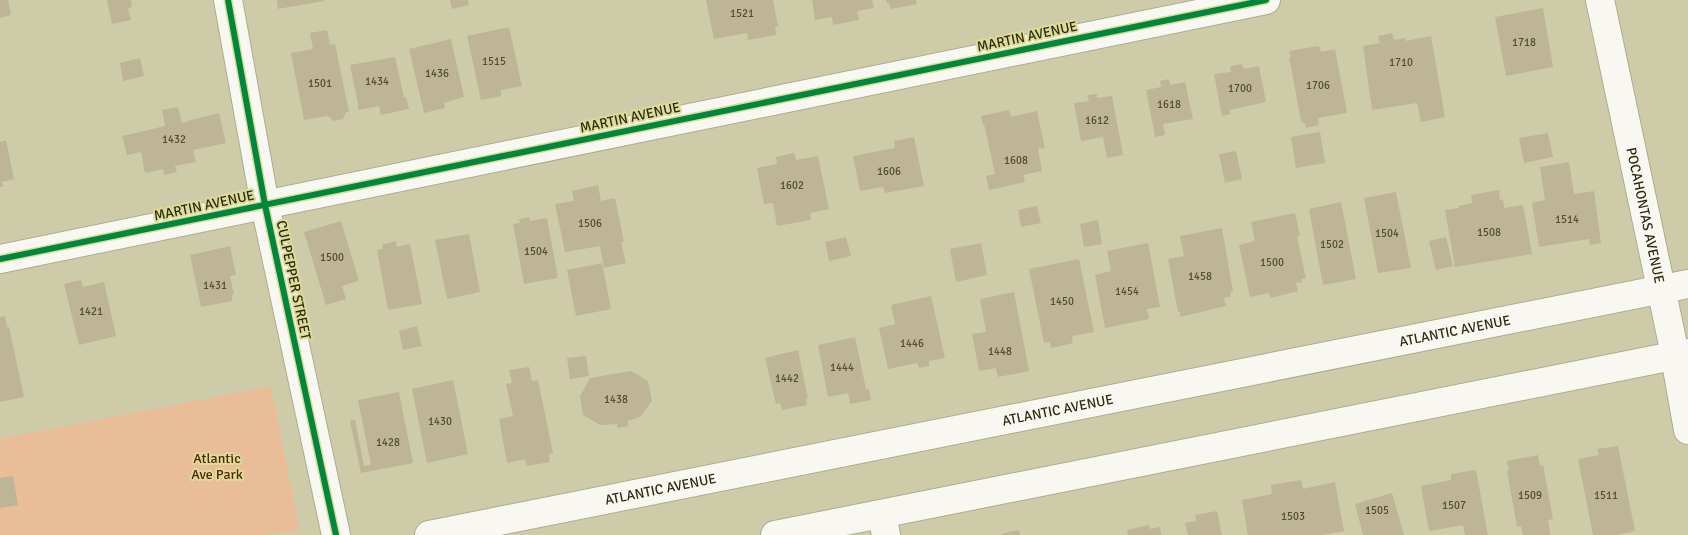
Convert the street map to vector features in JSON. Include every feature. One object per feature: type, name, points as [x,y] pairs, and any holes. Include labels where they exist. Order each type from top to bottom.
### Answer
[{"type":"street","name":"CULPEPPER STREET","points":[[228,0],[265,205],[336,535]]},
{"type":"street","name":"MARTIN AVENUE","points":[[0,259],[1266,0]]},
{"type":"street","name":"POCAHONTAS AVENUE","points":[[1600,0],[1661,290],[1681,355],[1688,430]]},
{"type":"street","name":"ATLANTIC AVENUE","points":[[428,535],[1688,284]]},
{"type":"street","points":[[776,535],[884,525],[1681,355]]},
{"type":"green space","name":"Atlantic Ave Park","points":[[271,386],[300,531],[259,535],[0,535],[0,439]]},
{"type":"building","points":[[0,0],[8,0],[11,15],[0,18]]},
{"type":"building","points":[[107,0],[131,0],[132,7],[128,8],[131,20],[112,24]]},
{"type":"building","points":[[277,0],[324,0],[324,1],[278,9]]},
{"type":"building","points":[[450,0],[468,0],[469,5],[452,9]]},
{"type":"building","points":[[706,0],[773,0],[778,26],[775,27],[776,35],[748,40],[747,33],[714,39]]},
{"type":"building","points":[[812,0],[872,0],[874,8],[857,11],[859,20],[833,25],[832,17],[815,20]]},
{"type":"building","points":[[886,0],[916,0],[917,4],[891,9]]},
{"type":"building","points":[[1543,8],[1553,67],[1506,76],[1495,17]]},
{"type":"building","points":[[509,27],[522,86],[501,90],[501,96],[481,100],[467,36]]},
{"type":"building","points":[[327,30],[330,45],[335,44],[349,112],[346,112],[343,119],[334,121],[328,116],[304,120],[291,53],[313,49],[310,33]]},
{"type":"building","points":[[1392,33],[1394,40],[1406,38],[1406,41],[1431,36],[1445,117],[1421,122],[1417,103],[1372,110],[1363,46],[1380,43],[1378,36]]},
{"type":"building","points":[[451,39],[464,97],[444,103],[445,108],[424,113],[409,49]]},
{"type":"building","points":[[1319,46],[1321,52],[1335,49],[1347,113],[1318,118],[1319,125],[1306,128],[1305,124],[1301,121],[1289,51]]},
{"type":"building","points":[[395,57],[404,97],[406,97],[409,109],[381,115],[379,106],[358,110],[350,65]]},
{"type":"building","points":[[140,58],[144,76],[123,81],[120,63]]},
{"type":"building","points":[[1242,64],[1244,69],[1259,66],[1266,102],[1230,110],[1230,114],[1222,116],[1214,74],[1231,72],[1230,66]]},
{"type":"building","points":[[1169,79],[1170,85],[1185,82],[1193,119],[1163,124],[1165,135],[1155,137],[1146,90],[1161,87],[1160,81]]},
{"type":"building","points":[[1097,94],[1097,98],[1112,96],[1123,155],[1107,158],[1103,137],[1081,141],[1074,103],[1089,101],[1087,95]]},
{"type":"building","points":[[178,107],[182,123],[219,113],[226,143],[193,150],[196,162],[175,166],[177,172],[164,175],[163,169],[145,173],[141,152],[127,155],[122,136],[165,126],[162,110]]},
{"type":"building","points":[[1009,110],[1011,117],[1037,111],[1045,148],[1038,149],[1042,171],[1023,175],[1025,182],[989,190],[986,176],[995,174],[981,116]]},
{"type":"building","points":[[1320,132],[1325,163],[1296,168],[1291,137]]},
{"type":"building","points":[[1548,133],[1553,157],[1524,163],[1519,138]]},
{"type":"building","points":[[914,137],[924,186],[885,193],[883,187],[860,191],[853,156],[895,148],[894,141]]},
{"type":"building","points":[[6,140],[14,179],[2,182],[3,187],[0,187],[0,142]]},
{"type":"building","points":[[1236,151],[1242,179],[1225,183],[1219,154]]},
{"type":"building","points":[[794,153],[796,160],[818,156],[829,209],[810,213],[811,220],[777,226],[773,203],[764,204],[757,168],[777,164],[776,157]]},
{"type":"building","points":[[1569,162],[1574,194],[1594,191],[1601,243],[1590,245],[1589,239],[1539,247],[1532,203],[1545,200],[1540,167]]},
{"type":"building","points":[[598,185],[601,201],[615,198],[624,242],[621,242],[626,263],[604,268],[600,246],[565,252],[555,204],[574,201],[572,191]]},
{"type":"building","points":[[1499,190],[1500,200],[1503,199],[1504,208],[1523,205],[1532,254],[1455,267],[1445,210],[1459,208],[1458,206],[1472,203],[1471,195]]},
{"type":"building","points":[[1396,192],[1411,268],[1378,273],[1364,198]]},
{"type":"building","points":[[1341,202],[1356,279],[1323,285],[1309,209]]},
{"type":"building","points":[[1037,206],[1041,223],[1021,227],[1018,210]]},
{"type":"building","points":[[1295,213],[1300,236],[1297,237],[1306,278],[1301,279],[1302,282],[1296,283],[1298,291],[1271,298],[1269,293],[1250,297],[1239,245],[1255,241],[1251,222]]},
{"type":"building","points":[[529,217],[530,221],[547,218],[558,278],[524,284],[513,224],[520,223],[519,219]]},
{"type":"building","points":[[1098,220],[1102,244],[1084,247],[1080,224]]},
{"type":"building","points":[[341,221],[359,281],[342,286],[346,299],[326,305],[304,232]]},
{"type":"building","points":[[1222,228],[1233,292],[1230,293],[1231,297],[1224,298],[1226,306],[1180,317],[1168,259],[1184,256],[1180,236]]},
{"type":"building","points":[[469,234],[480,292],[447,299],[435,240]]},
{"type":"building","points":[[846,237],[851,256],[829,261],[825,242]]},
{"type":"building","points":[[1446,237],[1453,266],[1436,270],[1429,241]]},
{"type":"building","points":[[396,241],[397,247],[410,244],[422,304],[388,310],[377,250],[383,249],[382,245]]},
{"type":"building","points":[[981,243],[987,275],[956,282],[950,249]]},
{"type":"building","points":[[1148,243],[1160,307],[1147,309],[1149,319],[1105,328],[1095,275],[1111,271],[1107,251]]},
{"type":"building","points":[[230,246],[236,275],[230,276],[234,294],[232,295],[232,301],[201,307],[190,255]]},
{"type":"building","points":[[1079,259],[1094,332],[1072,336],[1073,343],[1051,348],[1050,342],[1044,343],[1029,269]]},
{"type":"building","points":[[602,263],[611,309],[576,316],[567,270]]},
{"type":"building","points":[[81,280],[83,287],[104,282],[116,336],[79,345],[64,284]]},
{"type":"building","points":[[1014,292],[1029,371],[998,377],[996,368],[979,371],[972,334],[986,332],[980,299]]},
{"type":"building","points":[[931,296],[945,358],[929,361],[929,366],[919,368],[917,363],[888,369],[879,328],[895,324],[891,305]]},
{"type":"building","points":[[5,316],[24,397],[0,402],[0,317]]},
{"type":"building","points":[[417,326],[422,346],[403,350],[399,331]]},
{"type":"building","points":[[855,337],[866,389],[869,389],[871,400],[850,404],[848,393],[828,397],[818,345]]},
{"type":"building","points":[[798,350],[808,399],[806,399],[807,405],[782,410],[780,403],[776,404],[765,358]]},
{"type":"building","points":[[586,356],[589,376],[570,379],[567,358]]},
{"type":"building","points":[[529,367],[532,381],[538,380],[553,453],[549,454],[550,462],[527,466],[525,459],[507,463],[499,419],[513,416],[506,384],[512,383],[509,370]]},
{"type":"building","points":[[631,371],[648,381],[652,401],[640,417],[628,421],[628,426],[618,428],[617,424],[600,425],[583,415],[580,396],[590,378]]},
{"type":"building","points":[[453,380],[468,454],[427,463],[412,389]]},
{"type":"building","points":[[399,392],[413,463],[361,473],[350,421],[355,420],[364,466],[371,465],[358,400]]},
{"type":"building","points":[[1618,446],[1635,531],[1615,535],[1593,535],[1578,459],[1599,455],[1597,449]]},
{"type":"building","points":[[1538,455],[1540,466],[1543,465],[1553,519],[1548,520],[1550,535],[1523,535],[1521,526],[1517,527],[1507,461]]},
{"type":"building","points":[[1476,470],[1488,535],[1465,535],[1463,525],[1429,531],[1421,486],[1451,480],[1451,474]]},
{"type":"building","points":[[13,476],[18,505],[0,508],[0,478]]},
{"type":"building","points":[[1301,480],[1303,489],[1335,482],[1344,531],[1323,535],[1248,535],[1242,500],[1272,494],[1271,485]]},
{"type":"building","points":[[1392,493],[1404,535],[1363,535],[1355,504]]},
{"type":"building","points":[[1217,511],[1222,535],[1188,535],[1185,523],[1196,521],[1195,515]]},
{"type":"building","points":[[1149,525],[1150,529],[1160,527],[1161,535],[1128,535],[1127,530]]},
{"type":"building","points":[[1019,530],[1020,535],[1001,535],[1001,534]]},
{"type":"cycle path","points":[[228,0],[265,205],[336,535]]},
{"type":"cycle path","points":[[0,259],[1266,0]]}]
